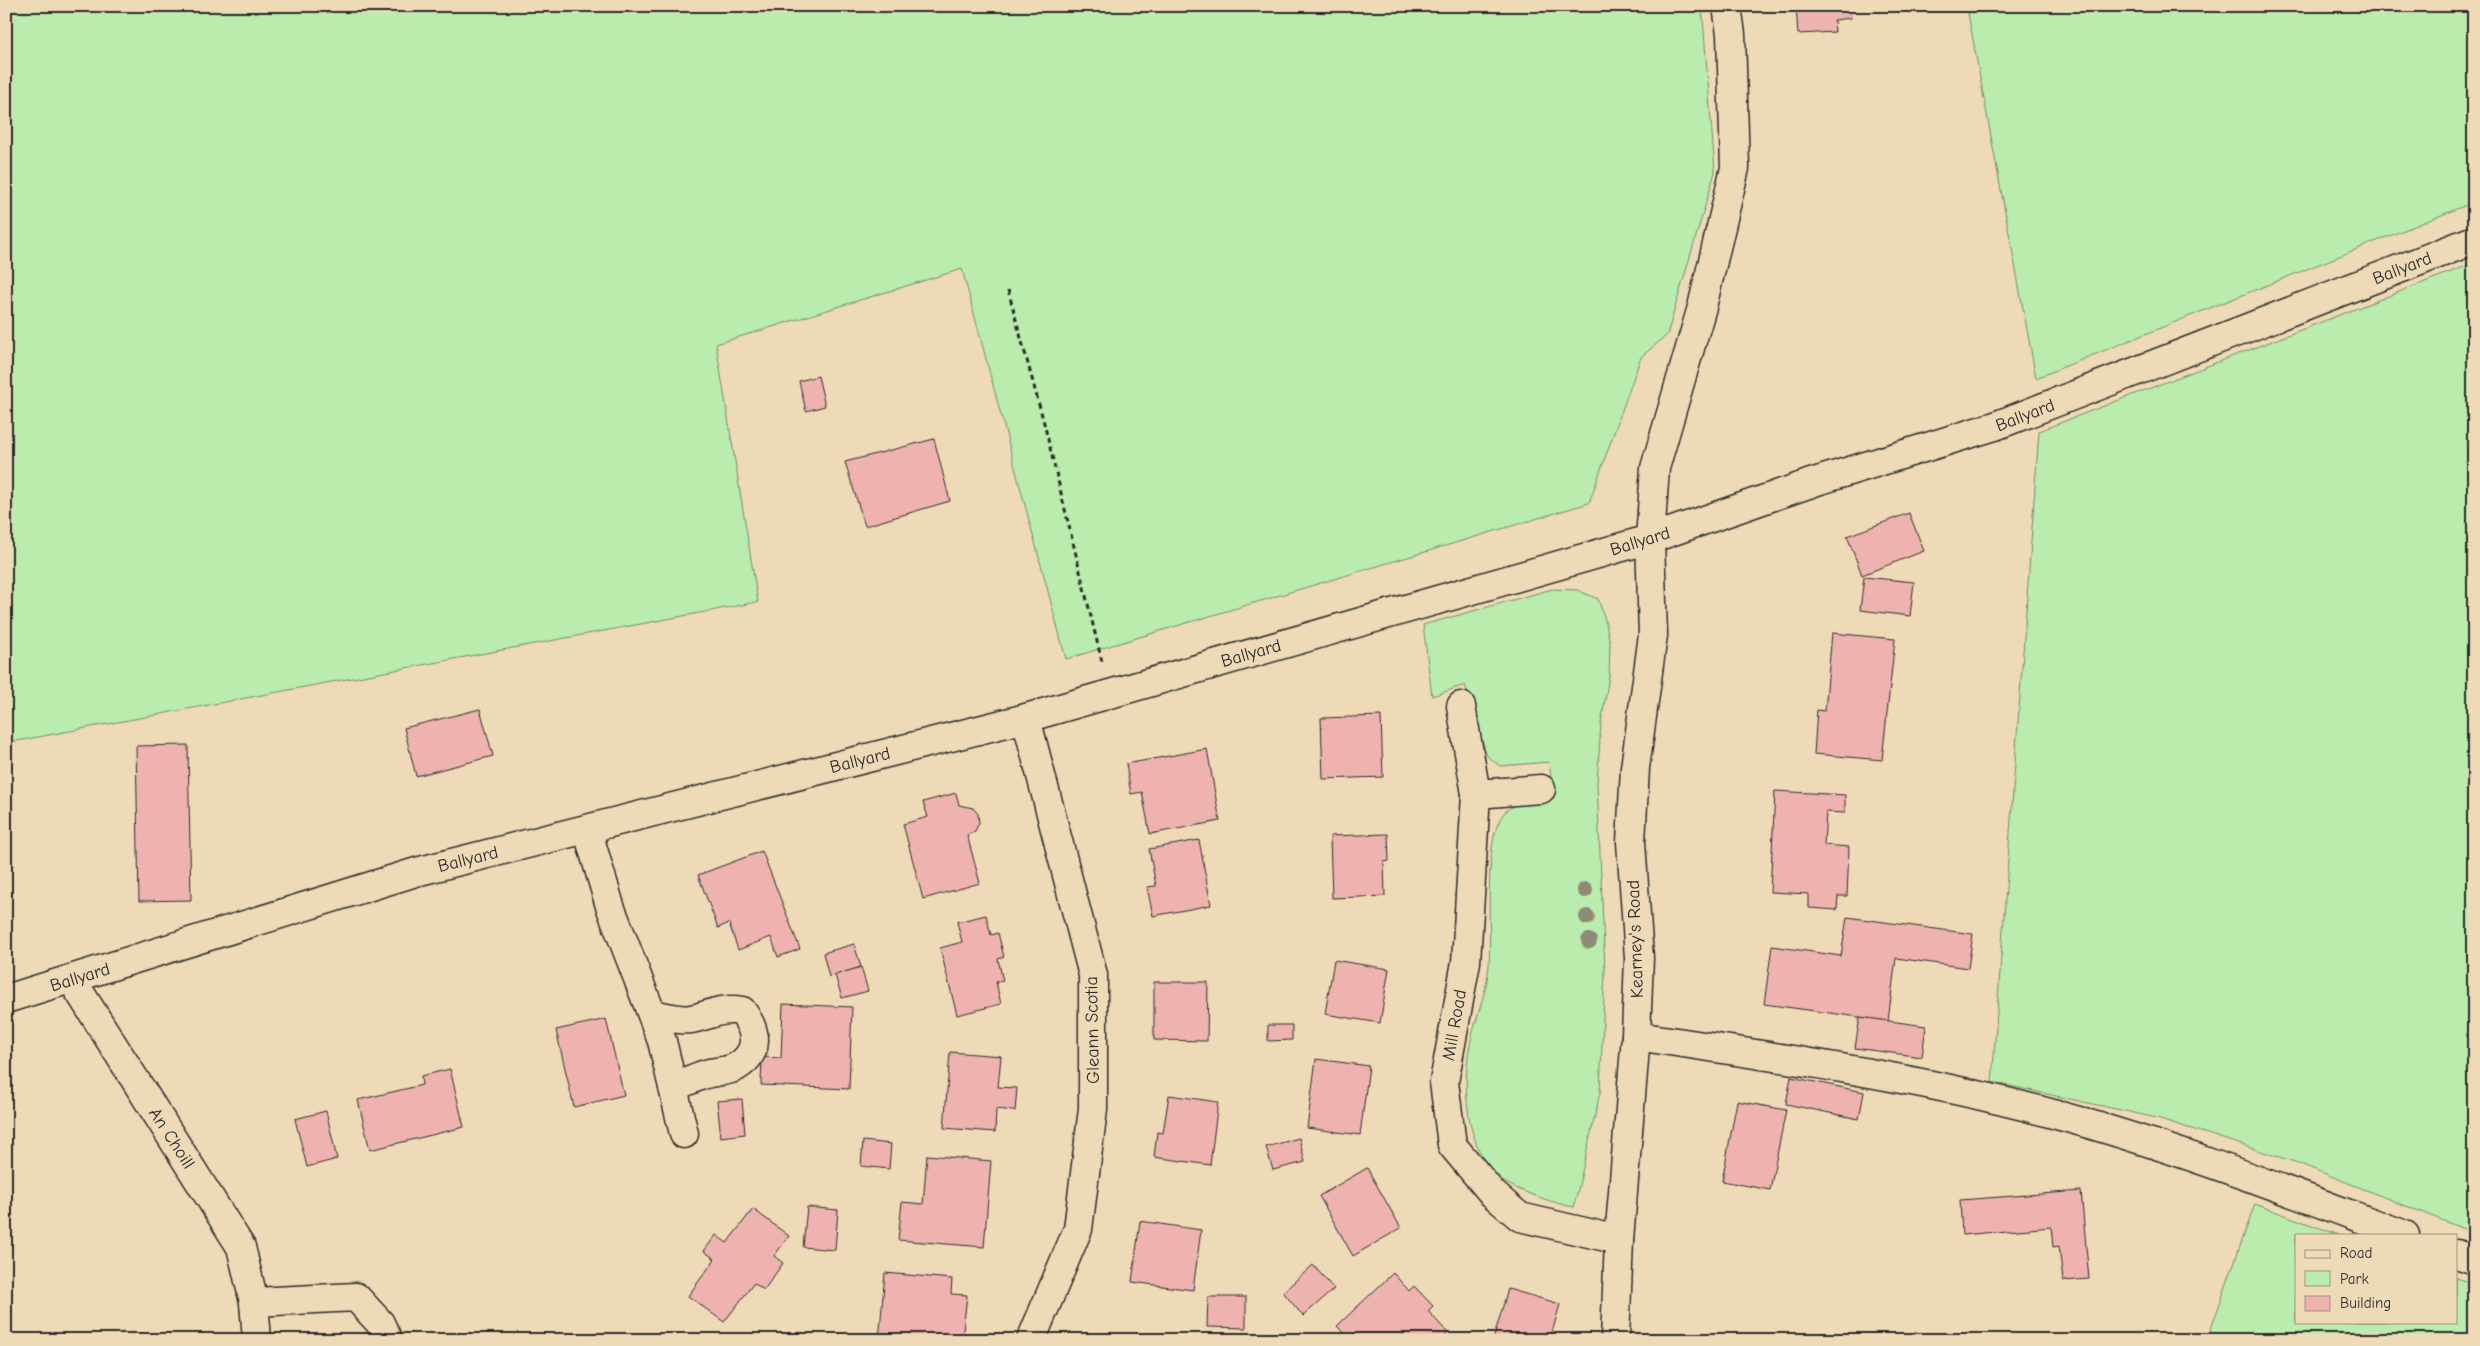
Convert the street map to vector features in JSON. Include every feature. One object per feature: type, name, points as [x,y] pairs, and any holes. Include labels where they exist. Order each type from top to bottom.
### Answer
[{"type":"street","name":"Kearney's Road","points":[[1615,1340],[1619,1240],[1636,1036],[1639,958],[1631,842],[1635,768],[1653,636],[1650,539],[1655,468],[1702,307],[1735,168],[1730,34],[1727,6]]},
{"type":"street","name":"Ballyard","points":[[6,999],[416,872],[1026,718],[1650,539],[1814,482],[1995,426],[2474,240]]},
{"type":"street","name":"Mill Road","points":[[1461,706],[1476,794],[1466,962],[1444,1082],[1452,1144],[1493,1194],[1520,1216],[1619,1240]]},
{"type":"street","name":"Gleann Scotia","points":[[1026,718],[1093,975],[1093,1109],[1078,1229],[1030,1340]]},
{"type":"street","points":[[1476,794],[1541,789]]},
{"type":"street","points":[[587,829],[610,906],[662,1041],[684,1134]]},
{"type":"street","name":"An Choill","points":[[72,980],[241,1247],[254,1302],[256,1340]]},
{"type":"street","points":[[652,1014],[690,1020],[722,1010],[734,1009],[742,1011],[752,1024],[754,1043],[751,1054],[736,1067],[706,1074],[673,1087]]},
{"type":"street","points":[[1636,1036],[1817,1062],[1963,1092],[2057,1115],[2225,1168],[2402,1234]]},
{"type":"street","points":[[2458,1255],[2474,1260]]},
{"type":"street","points":[[254,1302],[356,1297],[380,1323],[388,1340]]},
{"type":"path","points":[[1008,290],[1044,423],[1110,694]]},
{"type":"green space","points":[[6,6],[1702,6],[1715,172],[1667,335],[1641,357],[1589,503],[1066,659],[962,269],[716,344],[758,602],[6,743]]},
{"type":"green space","points":[[1983,6],[2474,6],[2474,202],[2036,378],[1968,13]]},
{"type":"green space","points":[[2474,263],[2474,1233],[2298,1163],[2157,1118],[1992,1082],[2039,431]]},
{"type":"green space","points":[[1552,589],[1577,590],[1598,599],[1610,642],[1609,676],[1601,724],[1597,783],[1605,971],[1600,1093],[1574,1207],[1556,1203],[1520,1190],[1509,1185],[1494,1174],[1479,1151],[1474,1137],[1468,1109],[1466,1080],[1468,1053],[1485,991],[1489,966],[1490,863],[1497,826],[1504,813],[1514,806],[1554,798],[1549,762],[1500,766],[1487,756],[1465,685],[1432,696],[1423,625]]},
{"type":"green space","points":[[2255,1204],[2336,1234],[2295,1234],[2295,1324],[2458,1324],[2458,1279],[2474,1284],[2474,1340],[2207,1340]]},
{"type":"building","points":[[1796,6],[1850,6],[1851,18],[1834,20],[1835,32],[1798,34]]},
{"type":"building","points":[[1884,6],[1907,6],[1885,11]]},
{"type":"building","points":[[818,376],[825,406],[806,411],[799,381]]},
{"type":"building","points":[[934,439],[950,501],[865,526],[845,462]]},
{"type":"building","points":[[1909,513],[1924,551],[1862,575],[1847,536]]},
{"type":"building","points":[[1864,577],[1914,582],[1910,616],[1860,610]]},
{"type":"building","points":[[1832,633],[1895,639],[1882,760],[1814,754],[1817,710],[1825,711]]},
{"type":"building","points":[[480,709],[493,756],[416,776],[404,728]]},
{"type":"building","points":[[1381,716],[1383,777],[1323,779],[1321,718]]},
{"type":"building","points":[[188,745],[191,900],[139,901],[136,746]]},
{"type":"building","points":[[1207,749],[1220,821],[1150,834],[1142,792],[1131,794],[1126,764]]},
{"type":"building","points":[[1775,791],[1845,795],[1845,813],[1826,812],[1824,845],[1849,847],[1847,896],[1838,896],[1837,910],[1809,908],[1809,894],[1770,892]]},
{"type":"building","points":[[956,793],[959,805],[973,808],[978,814],[979,823],[975,831],[967,835],[980,883],[923,899],[903,824],[928,817],[923,802]]},
{"type":"building","points":[[1388,834],[1389,861],[1384,862],[1385,896],[1332,898],[1330,836]]},
{"type":"building","points":[[1199,840],[1211,905],[1153,916],[1147,887],[1156,886],[1149,849]]},
{"type":"building","points":[[762,851],[800,949],[778,957],[771,937],[738,950],[729,923],[718,928],[698,875]]},
{"type":"building","points":[[986,915],[991,935],[998,933],[1004,957],[998,959],[1003,981],[996,982],[1001,1004],[957,1015],[940,948],[962,942],[957,922]]},
{"type":"building","points":[[1847,917],[1973,934],[1968,968],[1896,958],[1888,1021],[1764,1004],[1772,946],[1841,956]]},
{"type":"building","points":[[854,944],[861,967],[829,977],[823,953]]},
{"type":"building","points":[[1334,960],[1389,969],[1380,1023],[1325,1014]]},
{"type":"building","points":[[861,967],[868,991],[842,998],[835,975]]},
{"type":"building","points":[[1154,982],[1208,982],[1207,1041],[1154,1040]]},
{"type":"building","points":[[783,1004],[852,1007],[849,1089],[761,1085],[762,1057],[781,1058]]},
{"type":"building","points":[[1860,1017],[1926,1026],[1922,1057],[1855,1048]]},
{"type":"building","points":[[606,1019],[624,1095],[574,1107],[556,1030]]},
{"type":"building","points":[[1268,1025],[1292,1025],[1292,1040],[1268,1041]]},
{"type":"building","points":[[950,1052],[1001,1056],[998,1087],[1017,1088],[1015,1111],[996,1109],[995,1132],[944,1128]]},
{"type":"building","points":[[1316,1059],[1369,1066],[1360,1135],[1307,1128]]},
{"type":"building","points":[[450,1069],[464,1127],[370,1150],[358,1100],[422,1085],[421,1076]]},
{"type":"building","points":[[1791,1077],[1864,1092],[1859,1119],[1786,1104]]},
{"type":"building","points":[[1169,1095],[1218,1102],[1210,1165],[1154,1157],[1157,1132],[1163,1133]]},
{"type":"building","points":[[742,1099],[745,1134],[721,1137],[717,1101]]},
{"type":"building","points":[[1737,1101],[1786,1110],[1770,1190],[1722,1181]]},
{"type":"building","points":[[326,1111],[337,1159],[307,1167],[295,1119]]},
{"type":"building","points":[[1299,1138],[1305,1162],[1273,1170],[1266,1147]]},
{"type":"building","points":[[863,1141],[891,1144],[889,1169],[861,1166]]},
{"type":"building","points":[[927,1155],[991,1161],[984,1247],[898,1240],[902,1202],[923,1204]]},
{"type":"building","points":[[1367,1168],[1401,1228],[1353,1256],[1319,1196]]},
{"type":"building","points":[[2081,1191],[2089,1279],[2063,1281],[2059,1246],[2053,1247],[2051,1227],[1962,1235],[1960,1200]]},
{"type":"building","points":[[807,1207],[838,1210],[835,1250],[803,1247]]},
{"type":"building","points":[[753,1209],[789,1236],[774,1256],[783,1263],[764,1290],[754,1283],[724,1322],[688,1296],[715,1259],[704,1251],[716,1235],[727,1243]]},
{"type":"building","points":[[1140,1221],[1201,1230],[1193,1290],[1132,1282]]},
{"type":"building","points":[[1313,1265],[1334,1289],[1303,1316],[1283,1292]]},
{"type":"building","points":[[885,1273],[952,1279],[951,1294],[967,1295],[962,1340],[879,1340]]},
{"type":"building","points":[[1393,1273],[1409,1291],[1414,1286],[1433,1306],[1428,1311],[1448,1333],[1441,1340],[1350,1340],[1337,1326]]},
{"type":"building","points":[[1508,1289],[1560,1304],[1550,1340],[1493,1340]]},
{"type":"building","points":[[1208,1297],[1246,1297],[1246,1328],[1207,1327]]}]
